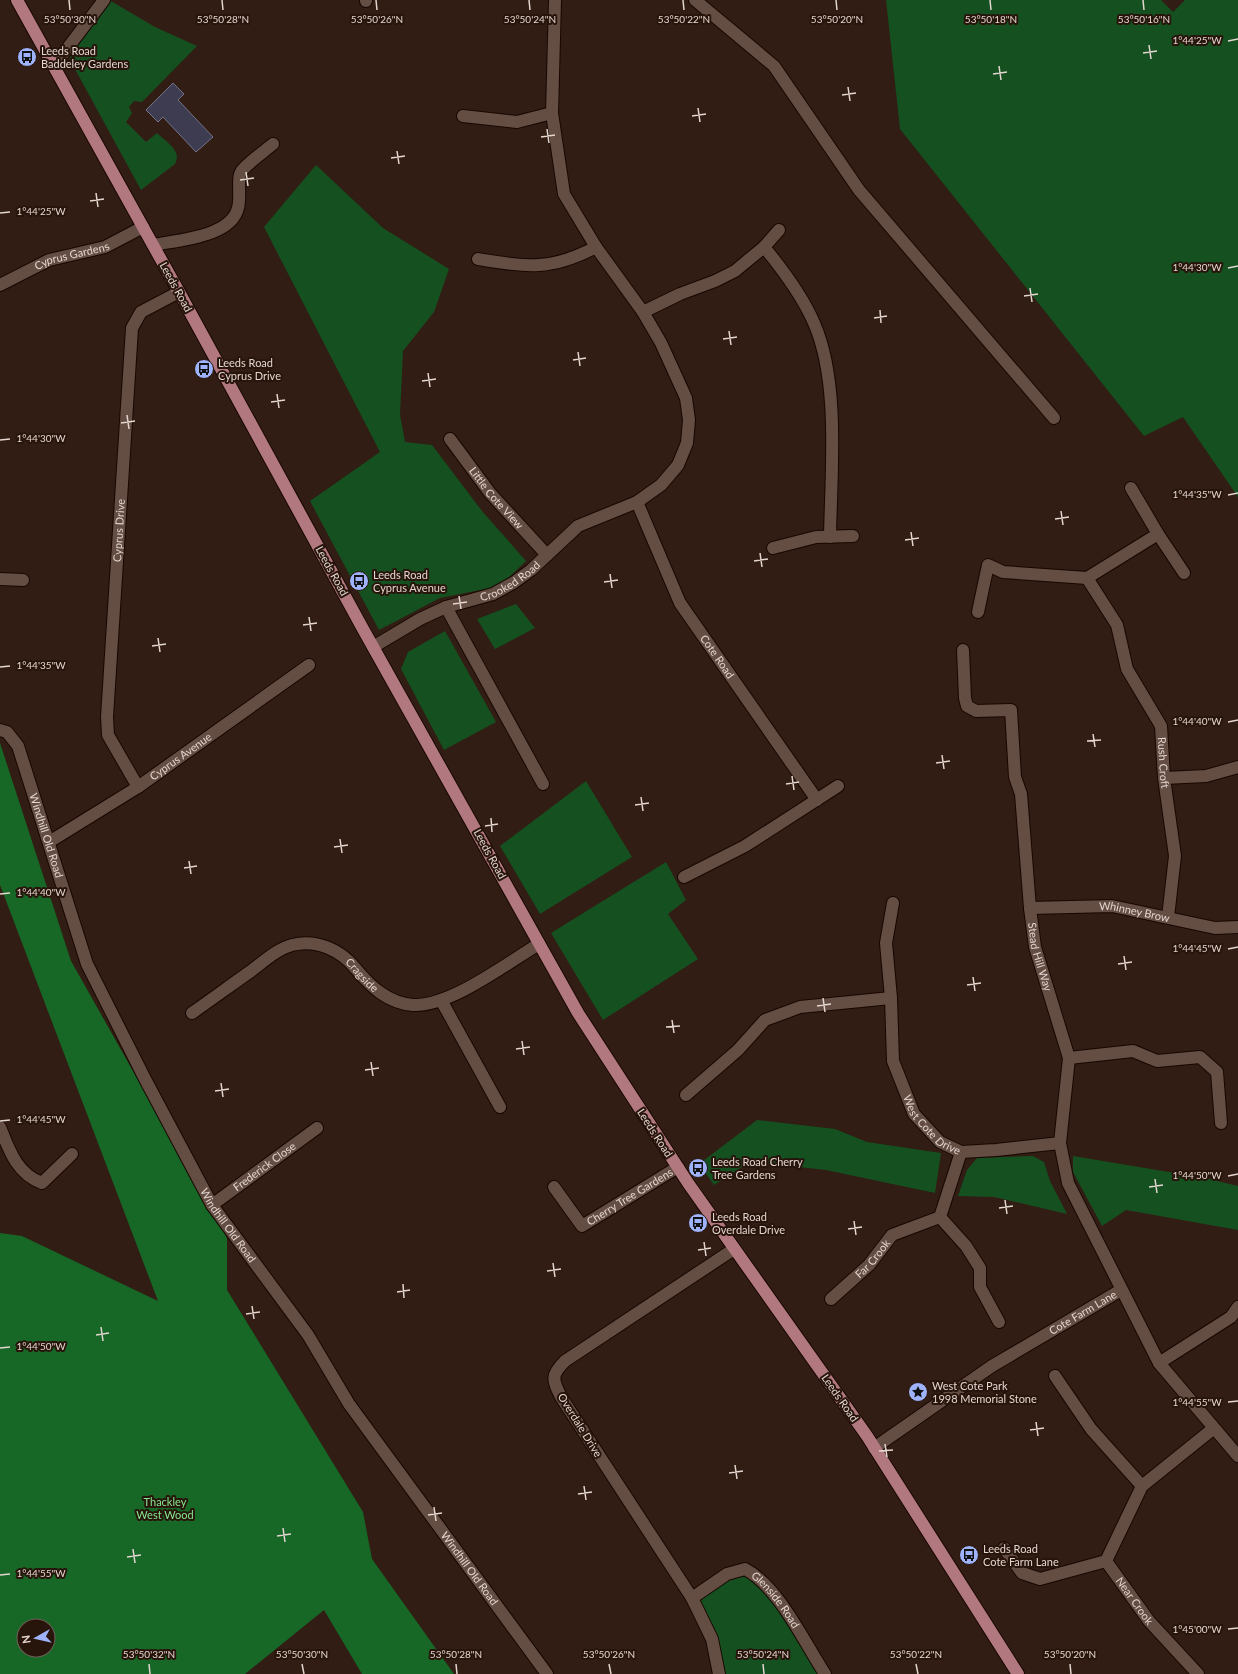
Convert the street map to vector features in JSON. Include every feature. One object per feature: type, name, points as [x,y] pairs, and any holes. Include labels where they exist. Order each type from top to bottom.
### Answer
[{"type":"main road","name":"Leeds Road","points":[[17,0],[373,647],[578,1013],[678,1167],[874,1448],[1018,1674]]},
{"type":"street","points":[[54,66],[104,0]]},
{"type":"street","name":"Crooked Road","points":[[373,647],[420,619],[446,607],[493,594],[531,570],[578,526],[637,502],[661,485],[678,465],[683,454],[689,432],[688,409],[683,388],[661,343],[643,312],[596,247],[564,194],[552,113],[555,0]]},
{"type":"street","points":[[695,0],[774,66],[859,190],[1054,418]]},
{"type":"street","points":[[463,116],[517,122],[552,113]]},
{"type":"street","points":[[153,245],[215,232],[228,224],[238,210],[240,196],[239,181],[241,172],[273,144]]},
{"type":"street","name":"Cyprus Gardens","points":[[0,285],[49,260],[105,247],[143,227]]},
{"type":"street","points":[[643,312],[680,294],[726,277],[744,265],[764,247],[779,230]]},
{"type":"street","points":[[478,259],[521,266],[542,266],[567,261],[596,247]]},
{"type":"street","points":[[764,247],[778,264],[804,303],[814,324],[827,365],[830,385],[831,440],[830,537]]},
{"type":"street","name":"Cyprus Drive","points":[[138,787],[108,735],[107,717],[132,328],[141,312],[179,292]]},
{"type":"street","name":"Little Cote View","points":[[450,439],[490,493],[547,555]]},
{"type":"street","points":[[1132,488],[1158,534],[1184,572]]},
{"type":"street","name":"Cote Road","points":[[637,502],[680,603],[817,800]]},
{"type":"street","points":[[978,612],[988,565],[1003,572],[1087,578],[1158,534]]},
{"type":"street","points":[[774,548],[798,540],[853,536]]},
{"type":"street","name":"Rush Croft","points":[[1087,578],[1117,625],[1127,670],[1161,726],[1164,778],[1175,856],[1168,917]]},
{"type":"street","points":[[0,579],[23,580]]},
{"type":"street","points":[[446,607],[543,784]]},
{"type":"street","name":"Stead Hill Way","points":[[964,650],[965,698],[967,706],[976,711],[1011,710],[1015,777],[1021,794],[1034,947],[1069,1058],[1060,1143],[1068,1183],[1121,1290]]},
{"type":"street","name":"Cyprus Avenue","points":[[49,842],[138,787],[309,665]]},
{"type":"street","name":"Windhill Old Road","points":[[0,730],[7,732],[18,746],[87,964],[142,1073],[212,1205],[308,1335],[349,1404],[547,1674]]},
{"type":"street","points":[[1164,778],[1206,776],[1238,767]]},
{"type":"street","points":[[684,877],[745,846],[838,786]]},
{"type":"street","name":"West Cote Drive","points":[[893,903],[886,943],[891,998],[893,1061],[914,1114],[940,1142],[961,1152],[1060,1143]]},
{"type":"street","name":"Whinney Brow","points":[[1030,908],[1112,906],[1215,928],[1238,927]]},
{"type":"street","name":"Cragside","points":[[192,1013],[275,953],[292,945],[314,944],[332,948],[347,958],[375,991],[394,1001],[413,1005],[441,1000],[460,992],[539,944]]},
{"type":"street","points":[[686,1095],[738,1050],[765,1020],[800,1007],[891,998]]},
{"type":"street","points":[[441,1000],[500,1107]]},
{"type":"street","points":[[1069,1058],[1133,1050],[1157,1061],[1200,1057],[1217,1072],[1221,1123]]},
{"type":"street","points":[[0,1127],[14,1160],[32,1179],[42,1182],[72,1154]]},
{"type":"street","name":"Frederick Close","points":[[212,1205],[317,1128]]},
{"type":"street","points":[[961,1152],[940,1217],[966,1246],[980,1268],[980,1287],[999,1322]]},
{"type":"street","points":[[0,1157],[14,1160]]},
{"type":"street","name":"Cherry Tree Gardens","points":[[554,1187],[582,1226],[678,1167]]},
{"type":"street","name":"Far Crook","points":[[831,1299],[869,1265],[892,1235],[940,1217]]},
{"type":"street","name":"Overdale Drive","points":[[692,1598],[561,1397],[554,1382],[555,1371],[565,1361],[734,1249]]},
{"type":"street","name":"Cote Farm Lane","points":[[874,1448],[992,1366],[1121,1290],[1159,1363],[1238,1456]]},
{"type":"street","points":[[1159,1363],[1231,1317],[1238,1307]]},
{"type":"street","points":[[1055,1376],[1091,1429],[1142,1486]]},
{"type":"street","points":[[1004,1548],[1022,1573],[1040,1579],[1106,1561],[1142,1486],[1214,1428]]},
{"type":"street","name":"Near Crook","points":[[1106,1561],[1149,1621],[1198,1674]]},
{"type":"street","name":"Glenside Road","points":[[692,1598],[727,1574],[745,1570],[756,1575],[775,1595],[825,1674]]},
{"type":"street","points":[[692,1598],[712,1639],[720,1674]]},
{"type":"green space","points":[[109,0],[155,27],[197,46],[142,102],[134,101],[129,107],[132,113],[126,122],[146,142],[157,133],[172,147],[177,155],[175,164],[141,190],[70,60],[71,49]]},
{"type":"green space","points":[[886,0],[1161,0],[1173,12],[1185,0],[1238,0],[1238,497],[1183,417],[1144,436],[900,129]]},
{"type":"green space","points":[[316,165],[383,228],[449,269],[434,312],[403,351],[400,415],[405,442],[432,445],[482,511],[526,561],[500,586],[440,598],[379,630],[310,501],[380,452],[264,227]]},
{"type":"green space","points":[[516,604],[535,628],[495,649],[477,619]]},
{"type":"green space","points":[[445,631],[496,722],[444,750],[401,669],[408,652]]},
{"type":"green space","name":"Thackley West Wood","points":[[0,743],[71,961],[227,1238],[227,1290],[363,1512],[372,1559],[454,1674],[362,1674],[324,1610],[245,1674],[0,1674],[0,1233],[22,1236],[158,1301],[0,885]]},
{"type":"green space","points":[[586,781],[632,857],[540,914],[500,846]]},
{"type":"green space","points":[[666,862],[686,900],[668,914],[698,959],[603,1020],[551,933]]},
{"type":"green space","points":[[757,1120],[835,1129],[867,1142],[941,1153],[935,1193],[826,1170],[771,1164],[742,1167],[714,1185],[699,1164]]},
{"type":"green space","points":[[1033,1156],[1044,1162],[1050,1181],[1067,1214],[994,1197],[958,1196],[967,1170],[977,1158]]},
{"type":"green space","points":[[1073,1156],[1205,1178],[1238,1186],[1238,1230],[1126,1210],[1102,1226],[1073,1172]]},
{"type":"green space","points":[[727,1574],[756,1575],[825,1674],[719,1674],[692,1598]]},
{"type":"building","points":[[173,83],[184,94],[178,100],[213,137],[196,152],[163,117],[158,122],[146,110]]},
{"type":"place","name":"Leeds Road Baddeley Gardens","points":[[27,57]]},
{"type":"place","name":"Leeds Road Cyprus Drive","points":[[204,369]]},
{"type":"place","name":"Leeds Road Cyprus Avenue","points":[[359,581]]},
{"type":"place","name":"Leeds Road Cherry Tree Gardens","points":[[698,1168]]},
{"type":"place","name":"Leeds Road Overdale Drive","points":[[698,1223]]},
{"type":"place","name":"West Cote Park 1998 Memorial Stone","points":[[918,1392]]},
{"type":"place","name":"Leeds Road Cote Farm Lane","points":[[969,1555]]}]
